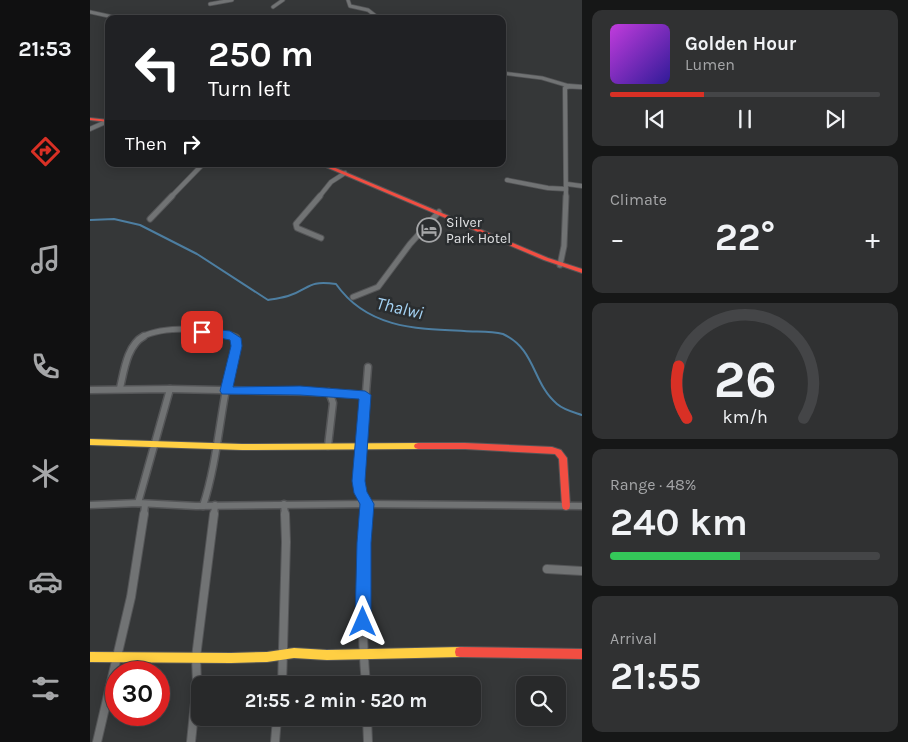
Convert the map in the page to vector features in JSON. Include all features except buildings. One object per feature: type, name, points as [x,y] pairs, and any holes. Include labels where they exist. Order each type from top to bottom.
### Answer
[{"type":"main road","points":[[90,119],[105,121]]},
{"type":"main road","points":[[330,167],[560,265],[582,271]]},
{"type":"main road","points":[[90,442],[216,446],[465,446],[552,450],[558,452],[563,458],[566,506]]},
{"type":"main road","points":[[90,657],[267,657],[284,654],[465,652],[582,654]]},
{"type":"street","points":[[210,4],[232,0]]},
{"type":"street","points":[[272,7],[283,0]]},
{"type":"street","points":[[348,0],[350,6],[366,8],[376,15]]},
{"type":"street","points":[[90,12],[105,15]]},
{"type":"street","points":[[506,74],[542,78],[569,86],[582,87]]},
{"type":"street","points":[[560,265],[564,246],[566,186],[565,88],[569,86]]},
{"type":"street","points":[[90,129],[105,122]]},
{"type":"street","points":[[150,219],[200,167]]},
{"type":"street","points":[[321,238],[297,228],[296,224],[331,182],[345,173]]},
{"type":"street","points":[[507,180],[548,188],[582,186]]},
{"type":"street","points":[[353,297],[378,287],[410,244],[439,212]]},
{"type":"street","points":[[120,388],[131,353],[137,341],[148,333],[170,330],[215,333],[235,337],[236,346],[203,506]]},
{"type":"street","points":[[365,676],[363,654],[364,543],[367,504],[359,487],[368,367]]},
{"type":"street","points":[[90,390],[120,388],[329,392],[365,395]]},
{"type":"street","points":[[96,742],[118,656],[138,564],[141,503],[153,444],[170,389]]},
{"type":"street","points":[[328,446],[333,403],[329,392]]},
{"type":"street","points":[[90,505],[141,503],[203,506],[284,504],[582,506]]},
{"type":"street","points":[[283,676],[283,605],[287,534],[284,504]]},
{"type":"street","points":[[191,742],[197,683],[196,657],[201,608],[210,558],[215,505]]},
{"type":"street","points":[[547,569],[582,571]]},
{"type":"street","points":[[275,742],[276,726]]},
{"type":"street","points":[[367,726],[368,742]]},
{"type":"waterway","name":"Thalwi","points":[[90,220],[114,219],[140,225],[197,254],[268,300],[288,296],[314,284],[336,284],[348,299],[362,310],[377,318],[393,323],[428,329],[503,334],[514,340],[522,348],[549,396],[557,404],[582,415]]},
{"type":"traffic: slow","points":[[90,442],[242,447],[418,446]]},
{"type":"traffic: slow","points":[[90,657],[231,658],[267,657],[294,653],[327,655],[460,652]]},
{"type":"traffic: jam","points":[[90,119],[105,121]]},
{"type":"traffic: jam","points":[[329,167],[546,259],[582,271]]},
{"type":"traffic: jam","points":[[418,446],[465,446],[552,450],[558,452],[563,458],[566,506]]},
{"type":"traffic: jam","points":[[460,652],[582,654]]},
{"type":"place","name":"Silver Park Hotel","points":[[429,230]]},
{"type":"route","points":[[202,332],[230,335],[236,338],[237,344],[226,391],[300,390],[365,395],[359,481],[360,493],[367,504],[364,543],[363,622]]}]
